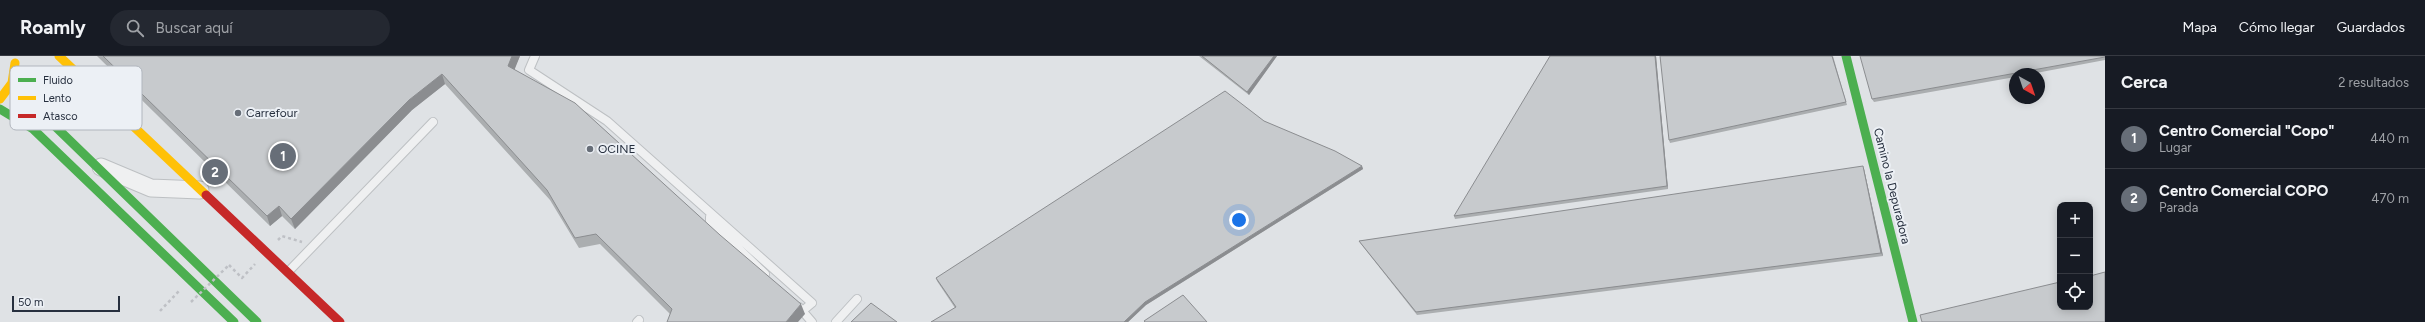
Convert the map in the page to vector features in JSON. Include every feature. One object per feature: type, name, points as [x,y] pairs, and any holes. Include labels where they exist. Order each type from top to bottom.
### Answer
[{"type":"street","points":[[14,56],[19,63]]},
{"type":"street","points":[[59,56],[70,66]]},
{"type":"street","name":"Camino la Depuradora","points":[[1846,56],[1913,322]]},
{"type":"street","points":[[0,99],[8,90],[10,85]]},
{"type":"street","points":[[0,109],[10,115]]},
{"type":"street","points":[[34,130],[234,322]]},
{"type":"street","points":[[59,130],[257,322]]},
{"type":"street","points":[[137,130],[340,322]]},
{"type":"street","points":[[95,165],[151,188],[200,190]]},
{"type":"lane","points":[[535,56],[529,70],[607,121],[812,303],[806,308]]},
{"type":"lane","points":[[287,272],[433,122]]},
{"type":"lane","points":[[710,214],[710,221],[773,282]]},
{"type":"lane","points":[[790,298],[813,320],[812,322]]},
{"type":"lane","points":[[836,322],[858,299]]},
{"type":"path","points":[[191,302],[228,265],[242,278],[252,267]]},
{"type":"path","points":[[160,311],[179,291]]},
{"type":"building","points":[[103,56],[512,56],[508,66],[575,103],[720,235],[801,304],[786,322],[667,322],[672,309],[596,234],[575,238],[547,190],[442,74],[409,100],[291,219],[279,206],[267,216],[142,94],[142,66],[113,66]]},
{"type":"building","points":[[1202,56],[1274,56],[1247,92]]},
{"type":"building","points":[[1550,56],[1655,56],[1667,186],[1454,216]]},
{"type":"building","points":[[1660,56],[1832,56],[1846,102],[1669,140]]},
{"type":"building","points":[[1860,56],[2105,56],[2044,68],[2009,68],[2009,74],[1872,99]]},
{"type":"building","points":[[1225,91],[1264,121],[1335,151],[1362,166],[1145,302],[1124,322],[931,322],[956,307],[936,278]]},
{"type":"building","points":[[1863,166],[1881,253],[1416,312],[1359,241]]},
{"type":"building","points":[[2105,272],[2105,322],[1922,322],[1920,315],[2057,283],[2057,310],[2093,310],[2093,275]]},
{"type":"building","points":[[1183,295],[1207,322],[1144,321]]},
{"type":"building","points":[[871,303],[897,322],[851,322]]},
{"type":"traffic: fast","points":[[1846,56],[1913,322]]},
{"type":"traffic: fast","points":[[0,109],[10,115]]},
{"type":"traffic: fast","points":[[34,130],[234,322]]},
{"type":"traffic: fast","points":[[59,130],[257,322]]},
{"type":"traffic: slow","points":[[59,56],[70,66]]},
{"type":"traffic: slow","points":[[0,99],[10,86]]},
{"type":"traffic: slow","points":[[137,130],[206,195]]},
{"type":"traffic: jam","points":[[206,195],[340,322]]},
{"type":"place","name":"Carrefour","points":[[238,113]]},
{"type":"place","name":"OCINE","points":[[590,149]]},
{"type":"place","name":"Centro Comercial \"Copo\"","points":[[283,156]]},
{"type":"place","name":"Centro Comercial COPO","points":[[215,172]]}]
